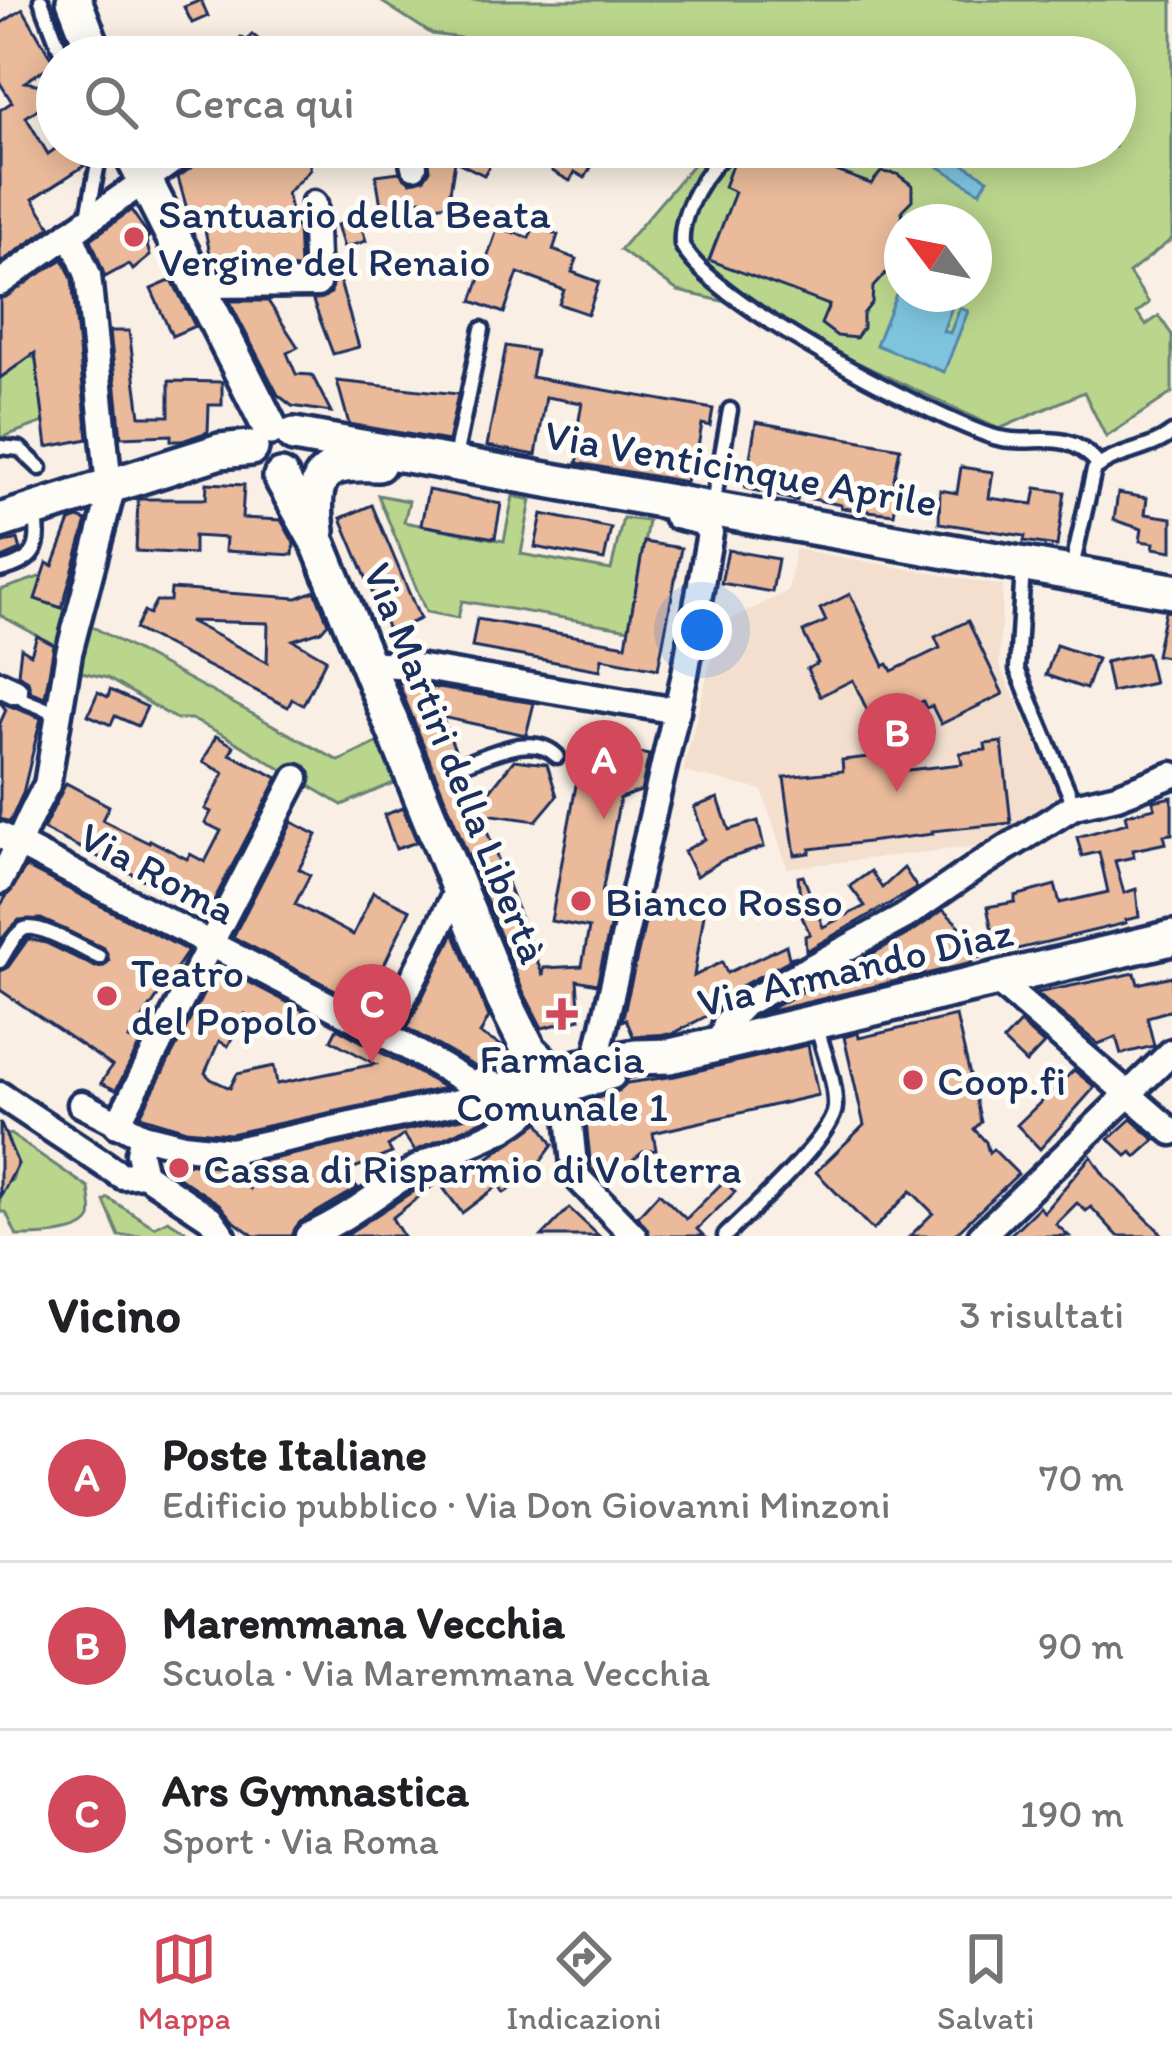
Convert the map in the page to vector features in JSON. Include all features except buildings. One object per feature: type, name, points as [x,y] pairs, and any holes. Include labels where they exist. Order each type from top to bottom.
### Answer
[{"type":"main road","points":[[137,168],[238,364],[260,440]]},
{"type":"main road","points":[[238,364],[241,415],[260,440]]},
{"type":"main road","name":"Via Venticinque Aprile","points":[[0,520],[260,440],[450,462],[1172,591]]},
{"type":"main road","name":"Via Martiri della Libertà","points":[[260,440],[301,456],[294,470],[281,477],[319,545],[423,781],[458,890],[547,1087]]},
{"type":"main road","points":[[319,545],[314,496],[331,470],[357,463],[420,466],[450,462]]},
{"type":"main road","name":"Via Armando Diaz","points":[[547,1087],[595,1065],[670,1056],[1172,938]]},
{"type":"street","points":[[0,284],[159,168]]},
{"type":"street","points":[[199,286],[317,284],[314,204]]},
{"type":"street","points":[[0,881],[10,840],[47,785],[69,652],[109,502],[88,275],[78,226]]},
{"type":"street","points":[[583,485],[618,503],[699,521],[710,529],[677,711],[595,1065]]},
{"type":"street","points":[[368,663],[411,665],[677,711]]},
{"type":"street","points":[[36,803],[34,785],[51,710]]},
{"type":"street","points":[[720,1044],[726,1023],[745,1004],[904,917],[1074,806],[1118,796],[1172,775]]},
{"type":"street","points":[[117,1125],[296,778]]},
{"type":"street","name":"Via Roma","points":[[10,840],[506,1101],[670,1056]]},
{"type":"street","points":[[385,1034],[458,890]]},
{"type":"street","points":[[995,980],[1172,1132]]},
{"type":"street","points":[[981,1236],[1172,1052]]},
{"type":"street","name":"Via Roma","points":[[451,1070],[499,1086],[547,1087]]},
{"type":"street","points":[[308,1236],[339,1222],[418,1168],[518,1120],[547,1087]]},
{"type":"street","points":[[81,1104],[143,1136],[231,1150],[490,1095]]},
{"type":"street","points":[[0,1096],[122,1176],[144,1174],[210,1218],[223,1236]]},
{"type":"street","points":[[569,1115],[574,1175],[634,1236]]},
{"type":"street","points":[[143,1136],[139,1153],[144,1174]]},
{"type":"lane","points":[[41,0],[55,36]]},
{"type":"lane","points":[[78,226],[95,168]]},
{"type":"lane","points":[[713,168],[684,222],[682,245],[697,265],[800,339],[899,396],[994,437],[1074,443],[1099,465]]},
{"type":"lane","points":[[450,462],[482,329]]},
{"type":"lane","points":[[712,509],[730,410]]},
{"type":"lane","points":[[1070,573],[1090,482],[1099,465],[1156,446],[1172,434]]},
{"type":"lane","points":[[0,447],[20,449],[40,468]]},
{"type":"lane","points":[[0,570],[20,565],[33,554],[38,535],[35,511]]},
{"type":"lane","points":[[1023,564],[1017,669],[1074,806]]},
{"type":"lane","points":[[7,687],[51,710]]},
{"type":"lane","points":[[460,765],[518,746],[541,746],[557,756]]},
{"type":"lane","points":[[0,961],[20,931],[28,927],[40,928],[99,957]]},
{"type":"lane","points":[[725,1236],[817,1141],[832,1119],[835,1101],[815,1022]]},
{"type":"shaded area","points":[[795,549],[1003,586],[999,664],[1060,797],[988,845],[787,868],[762,790],[683,772],[720,625],[788,591]]},
{"type":"green space","points":[[379,0],[1172,0],[1172,239],[1129,273],[1149,303],[1137,313],[1146,325],[1159,316],[1172,335],[1172,393],[1106,437],[1084,392],[999,429],[731,303],[678,291],[620,250],[690,168],[1136,168],[1136,36],[446,36],[432,34]]},
{"type":"green space","points":[[29,357],[36,358],[44,422],[0,438],[0,378]]},
{"type":"green space","points":[[378,495],[409,501],[404,522],[504,541],[513,496],[531,500],[521,554],[611,570],[623,518],[648,521],[629,629],[462,601],[458,618],[426,612]]},
{"type":"green space","points":[[42,576],[36,599],[72,611],[64,650],[0,615],[0,590]]},
{"type":"green space","points":[[82,621],[339,761],[383,740],[403,779],[342,805],[224,735],[191,719],[176,719],[107,678],[77,671]]},
{"type":"green space","points":[[6,1135],[89,1188],[92,1215],[87,1224],[58,1234],[17,1236],[6,1212],[0,1212],[0,1187],[12,1180],[18,1164]]},
{"type":"green space","points":[[108,1198],[154,1227],[168,1220],[193,1236],[119,1236],[104,1201]]},
{"type":"water","points":[[941,168],[970,168],[988,179],[980,192]]},
{"type":"water","points":[[889,312],[950,312],[943,331],[950,333],[958,312],[968,312],[944,372],[876,345]]},
{"type":"place","name":"Santuario della Beata Vergine del Renaio","points":[[134,237]]},
{"type":"place","name":"Maremmana Vecchia","points":[[897,792]]},
{"type":"place","name":"Poste Italiane","points":[[604,819]]},
{"type":"place","name":"Bianco Rosso","points":[[581,901]]},
{"type":"place","name":"Teatro del Popolo","points":[[107,996]]},
{"type":"place","name":"Farmacia Comunale 1","points":[[562,1014]]},
{"type":"place","name":"Ars Gymnastica","points":[[372,1063]]},
{"type":"place","name":"Coop.fi","points":[[913,1080]]},
{"type":"place","name":"Cassa di Risparmio di Volterra","points":[[179,1168]]}]
